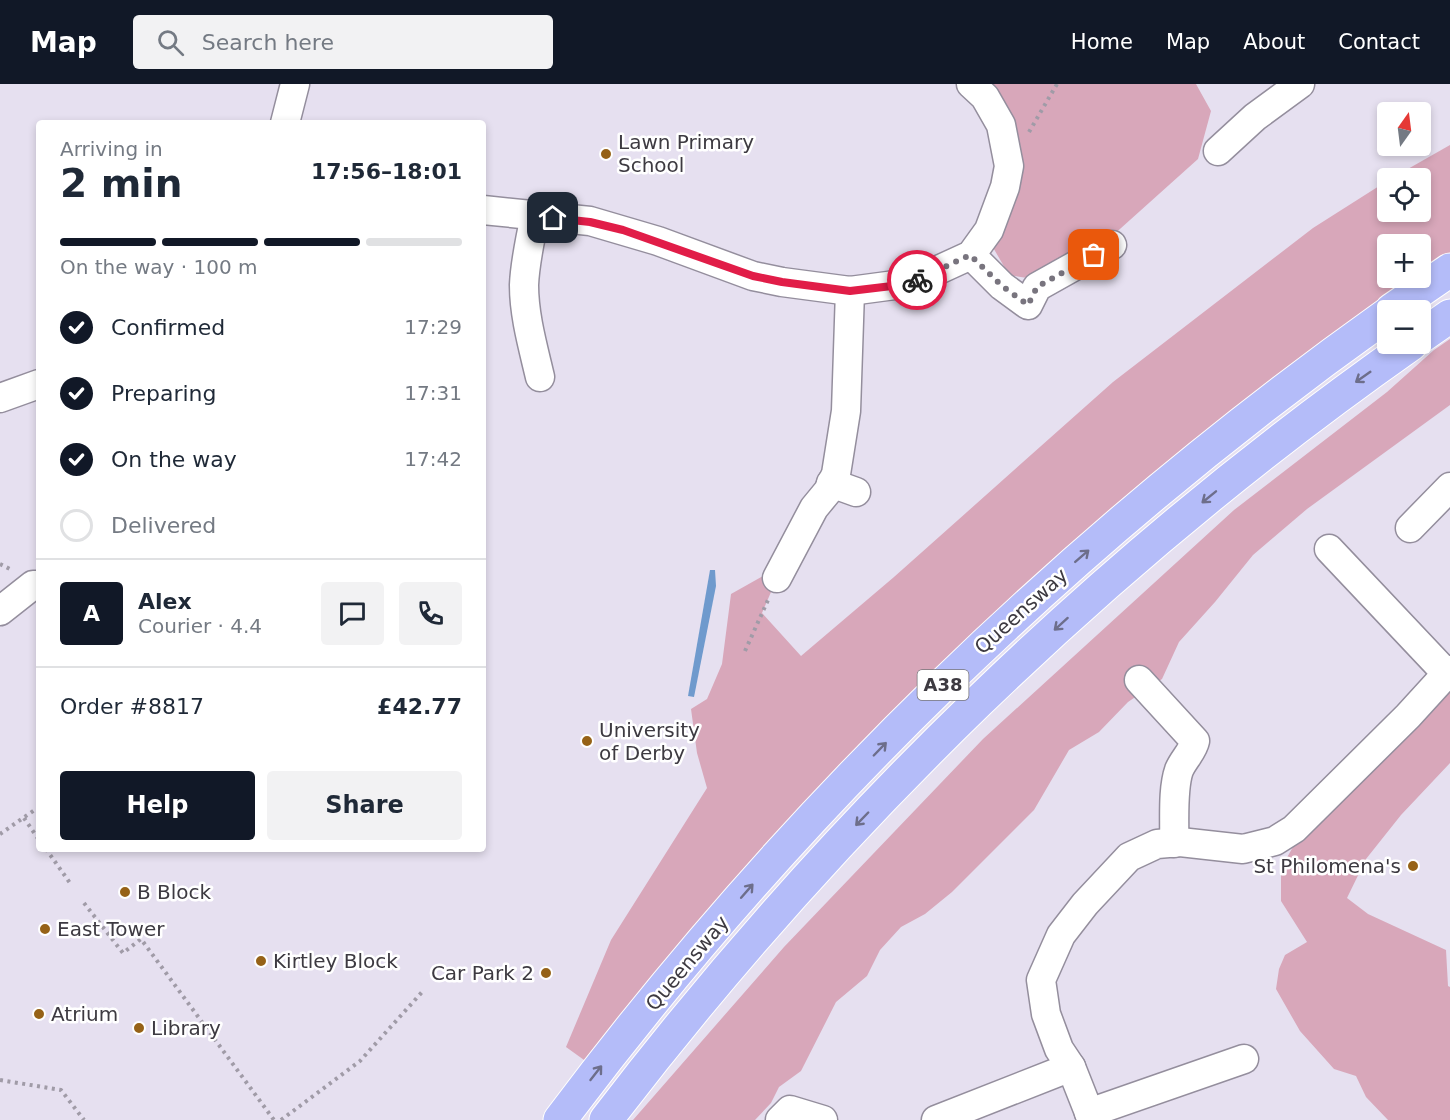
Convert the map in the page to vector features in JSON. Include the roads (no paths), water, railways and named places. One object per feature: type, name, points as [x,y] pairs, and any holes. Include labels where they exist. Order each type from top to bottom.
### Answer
[{"type":"highway","points":[[1406,300],[1450,270]]},
{"type":"highway","points":[[1431,329],[1450,316]]},
{"type":"highway","name":"Queensway","points":[[560,1120],[662,991],[745,893],[815,816],[979,649],[1151,495],[1323,360],[1377,322]]},
{"type":"highway","name":"Queensway","points":[[606,1120],[688,1016],[805,881],[857,823],[994,687],[1146,548],[1324,405],[1397,354]]},
{"type":"street","points":[[286,120],[295,84]]},
{"type":"street","points":[[486,210],[590,222],[623,230],[753,276],[810,287],[850,291],[909,283],[970,255],[989,230],[1005,187],[1009,166],[1001,124],[985,97],[971,84]]},
{"type":"street","points":[[1218,151],[1255,117],[1300,84]]},
{"type":"street","points":[[535,216],[524,286],[529,333],[540,376]]},
{"type":"street","points":[[970,255],[1002,286],[1028,305],[1037,287],[1112,245]]},
{"type":"street","points":[[777,578],[814,508],[844,488],[836,474],[846,411],[850,291]]},
{"type":"street","points":[[0,398],[36,385]]},
{"type":"street","points":[[1410,528],[1450,487]]},
{"type":"street","points":[[1244,1059],[1091,1117],[1071,1067],[1059,1049],[1046,1014],[1041,980],[1061,935],[1085,904],[1129,857],[1157,844],[1174,843],[1243,849],[1275,841],[1294,829],[1449,672],[1329,549]]},
{"type":"street","points":[[0,611],[36,585]]},
{"type":"street","points":[[1139,680],[1195,741],[1178,773],[1174,843]]},
{"type":"street","points":[[936,1120],[1071,1067]]},
{"type":"street","points":[[780,1120],[790,1110],[823,1120]]},
{"type":"water","points":[[710,570],[715,570],[716,586],[694,697],[688,696]]},
{"type":"place","name":"Lawn Primary School","points":[[606,154]]},
{"type":"place","name":"University of Derby","points":[[587,741]]},
{"type":"place","name":"St Philomena's","points":[[1413,866]]},
{"type":"place","name":"B Block","points":[[125,892]]},
{"type":"place","name":"East Tower","points":[[45,929]]},
{"type":"place","name":"Kirtley Block","points":[[261,961]]},
{"type":"place","name":"Car Park 2","points":[[546,973]]},
{"type":"place","name":"Atrium","points":[[39,1014]]},
{"type":"place","name":"Library","points":[[139,1028]]}]
